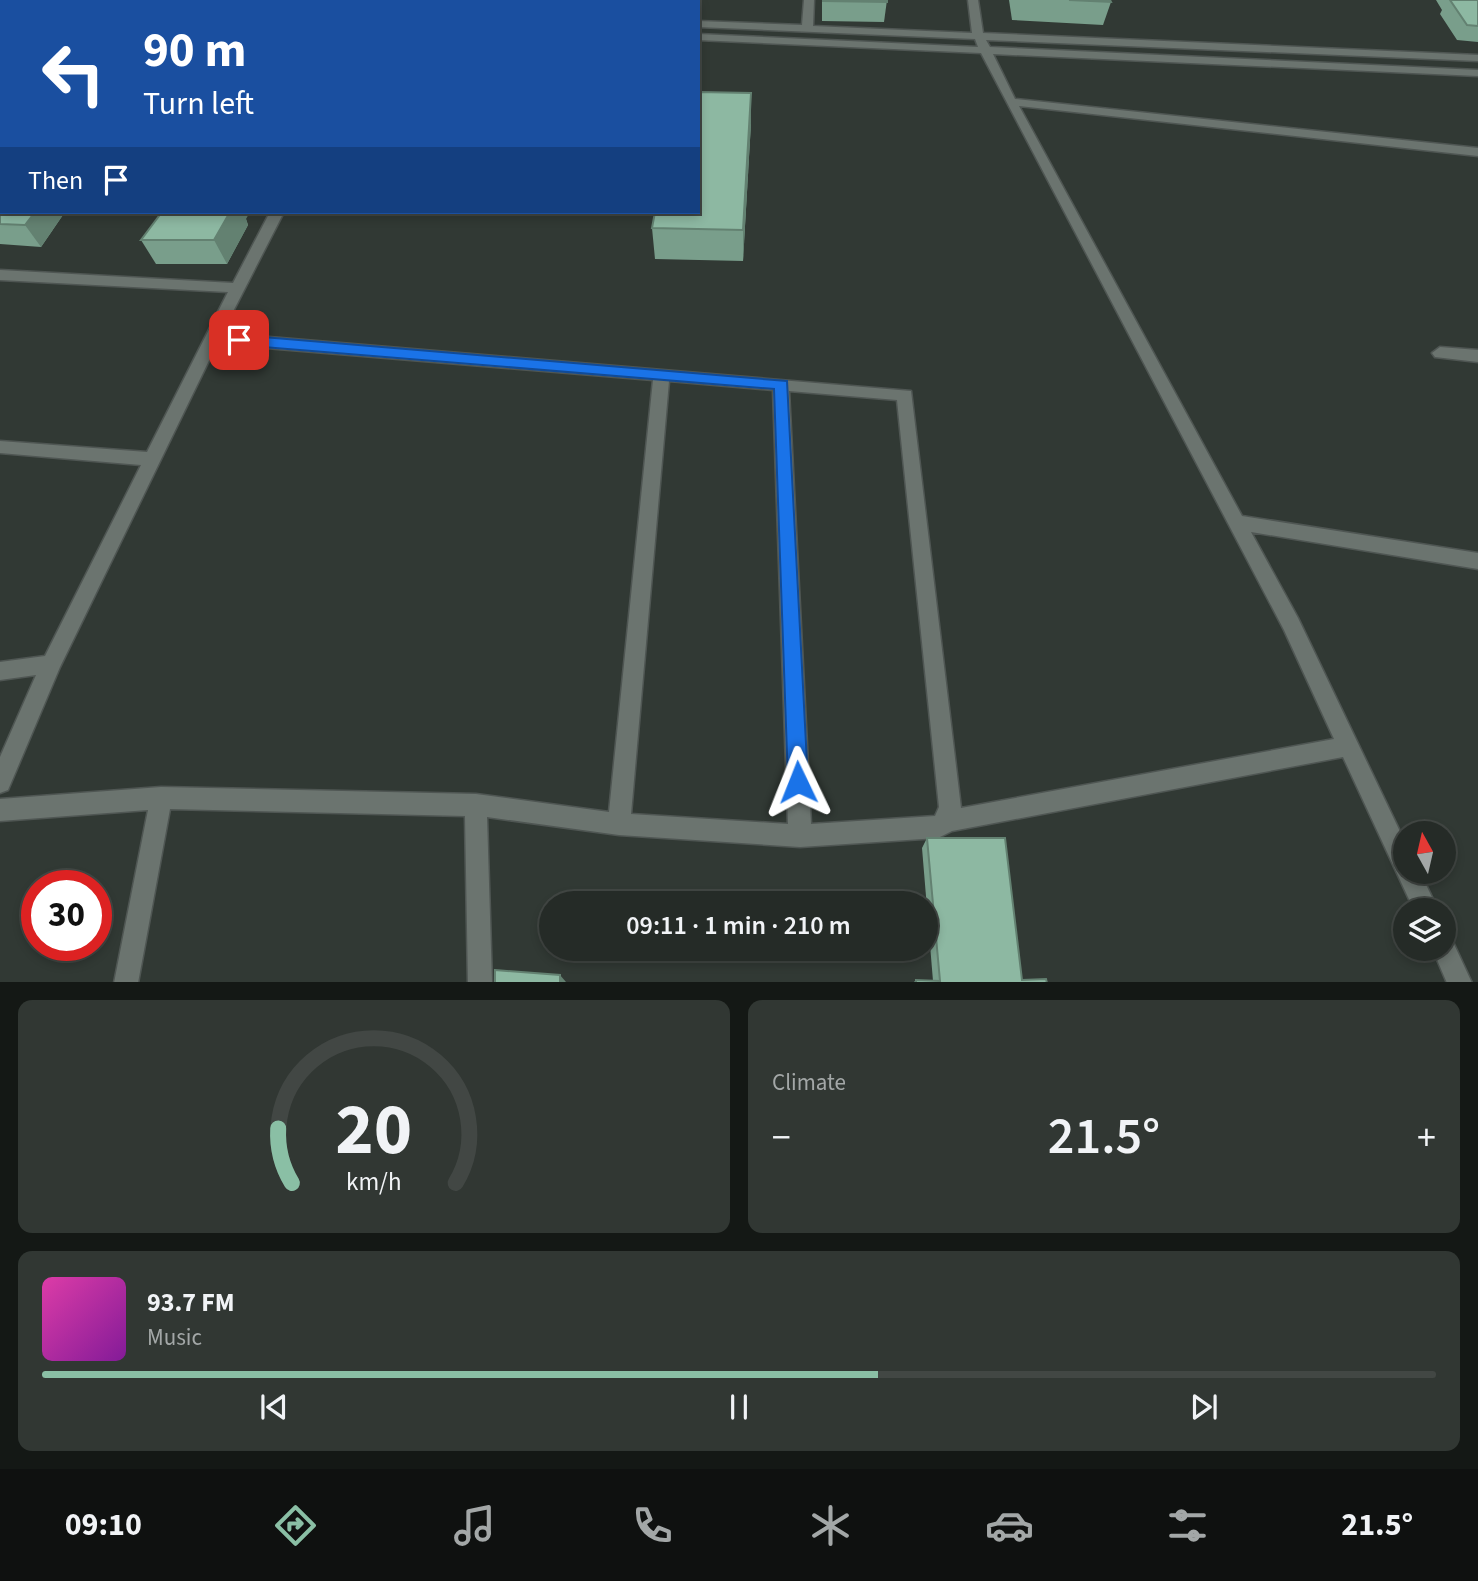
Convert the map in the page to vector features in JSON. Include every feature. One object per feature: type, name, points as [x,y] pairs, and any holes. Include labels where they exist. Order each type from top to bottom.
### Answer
[{"type":"street","points":[[807,28],[809,0]]},
{"type":"street","points":[[973,0],[982,43],[1011,102],[1291,624],[1393,840]]},
{"type":"street","points":[[700,23],[1478,73]]},
{"type":"street","points":[[700,37],[1478,58]]},
{"type":"street","points":[[1011,102],[1478,152]]},
{"type":"street","points":[[0,782],[51,664],[276,214]]},
{"type":"street","points":[[0,275],[238,288]]},
{"type":"street","points":[[212,338],[905,395],[950,807],[948,821]]},
{"type":"street","points":[[1440,353],[1478,356]]},
{"type":"street","points":[[619,824],[662,374]]},
{"type":"street","points":[[782,384],[800,835]]},
{"type":"street","points":[[0,447],[152,459]]},
{"type":"street","points":[[1236,522],[1478,561]]},
{"type":"street","points":[[0,671],[51,664]]},
{"type":"street","points":[[0,810],[161,798],[476,805],[619,824],[800,835],[938,827],[948,821],[1349,746]]},
{"type":"street","points":[[126,982],[161,798]]},
{"type":"street","points":[[476,805],[480,982]]},
{"type":"street","points":[[1450,961],[1460,982]]},
{"type":"building","points":[[887,0],[887,2],[823,1]]},
{"type":"building","points":[[1069,0],[1110,0],[1111,2]]},
{"type":"building","points":[[1450,0],[1478,0],[1478,26],[1467,25]]},
{"type":"building","points":[[700,92],[751,93],[743,230],[652,228],[655,214],[700,214]]},
{"type":"building","points":[[0,214],[33,214],[25,225],[0,224]]},
{"type":"building","points":[[160,214],[229,214],[214,240],[141,240]]},
{"type":"building","points":[[927,838],[1005,838],[1022,980],[1046,979],[1047,982],[916,982],[940,981],[938,891],[932,891]]},
{"type":"building","points":[[495,970],[560,975],[560,982],[495,982]]},
{"type":"route","points":[[239,340],[782,384],[798,782]]}]
